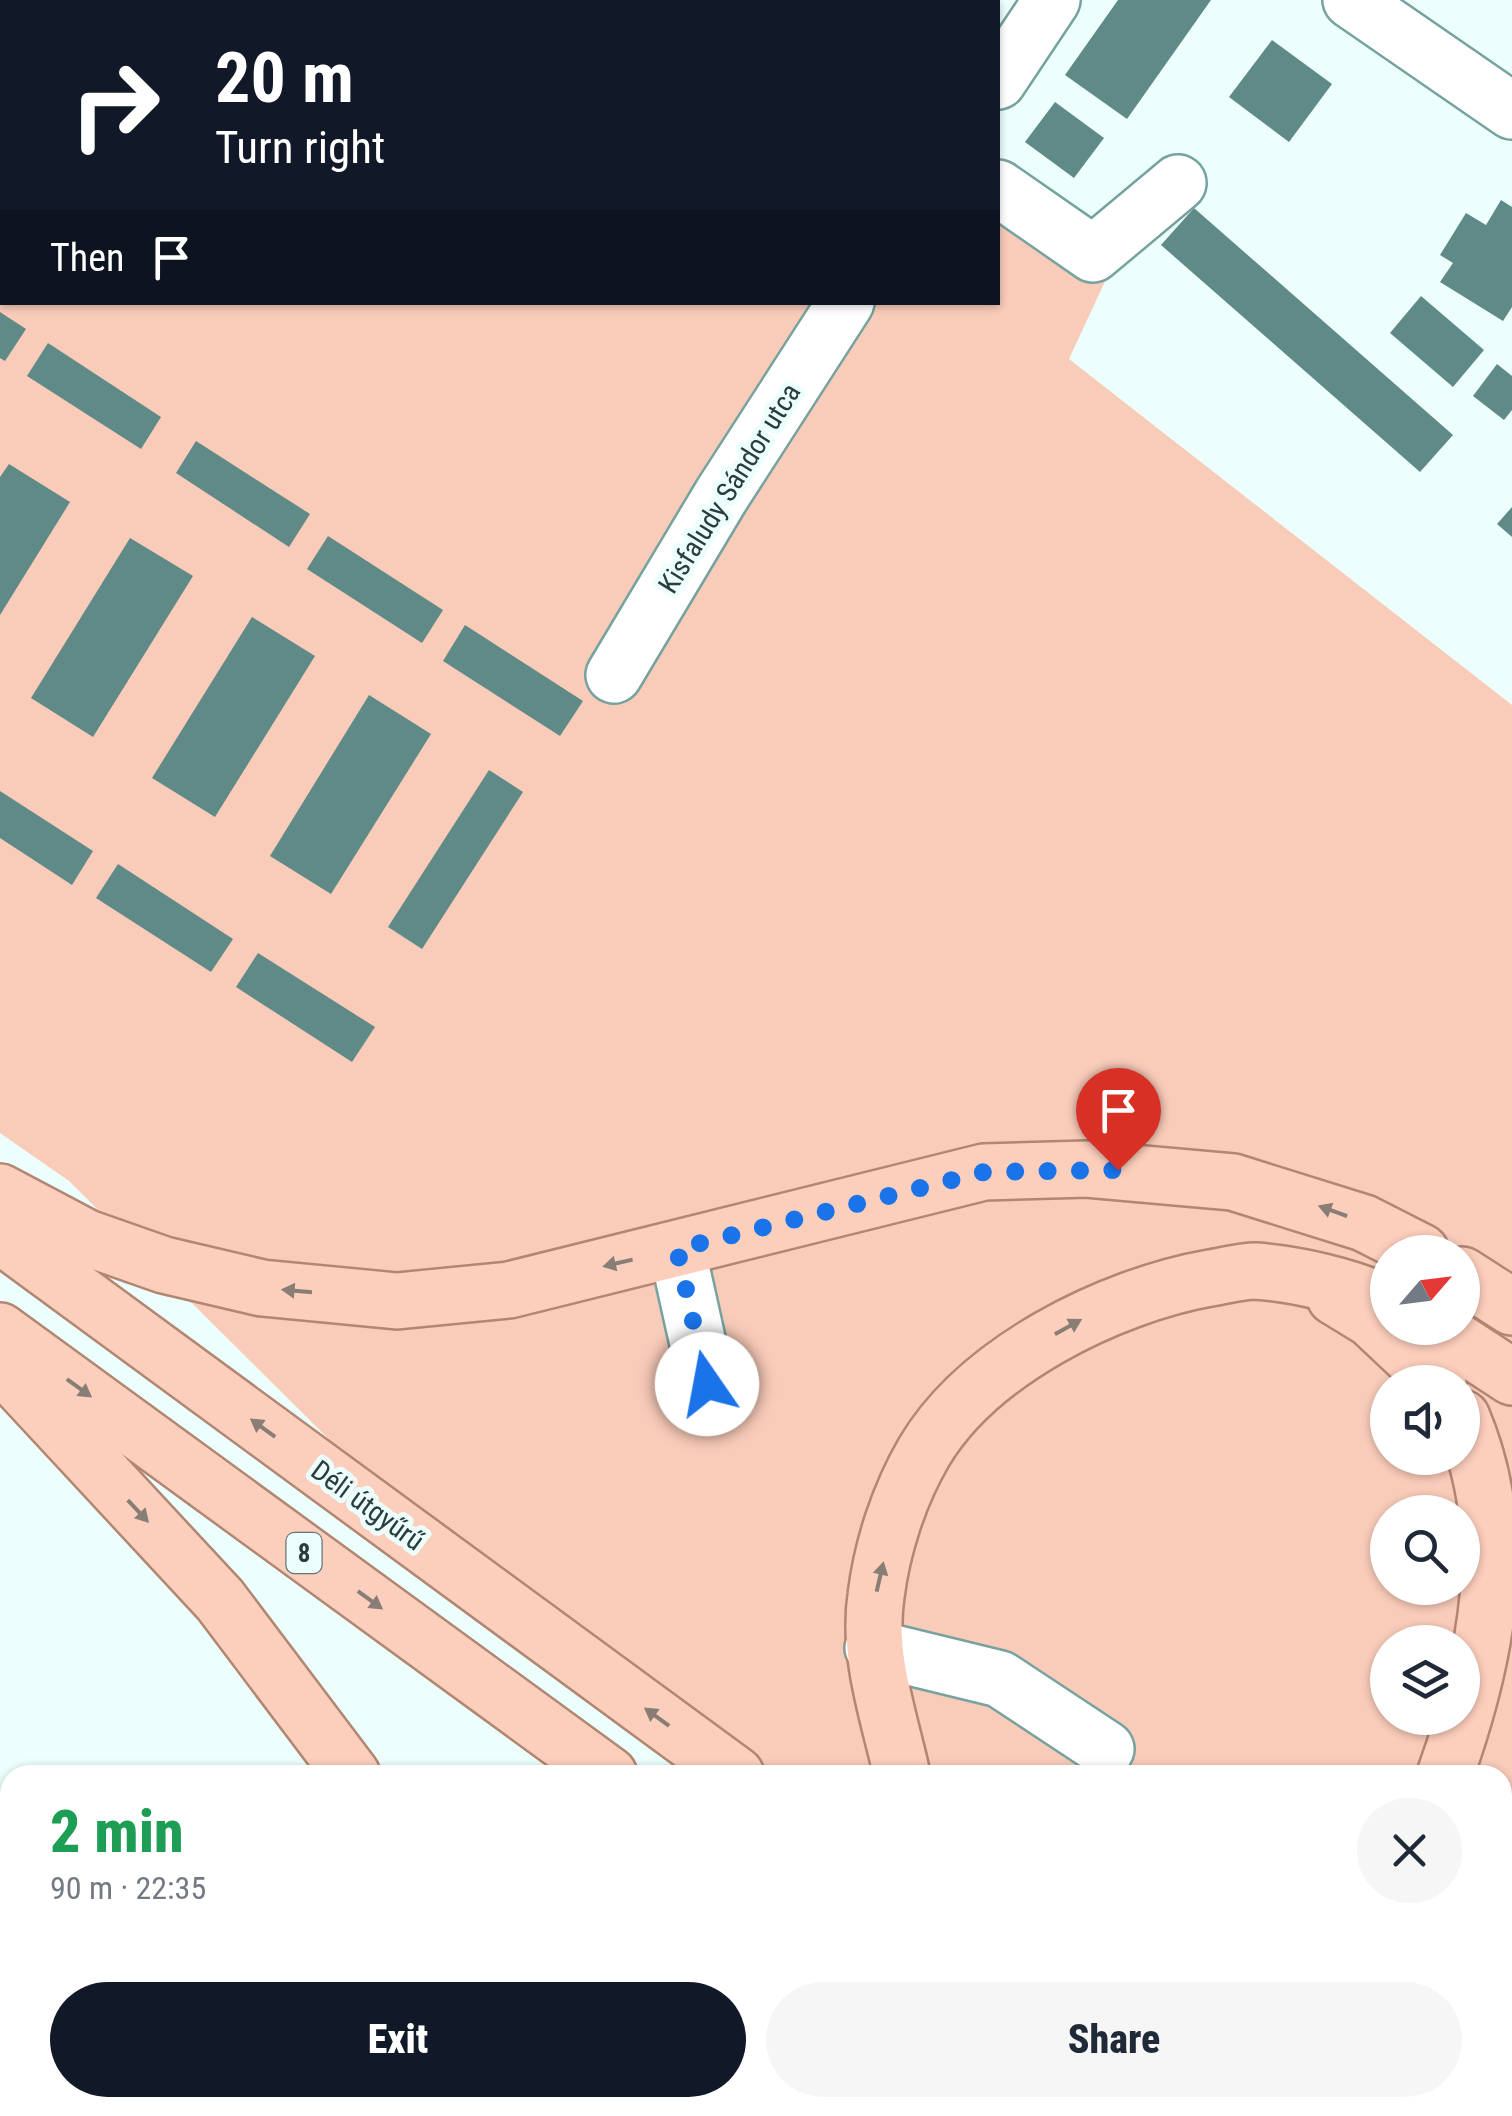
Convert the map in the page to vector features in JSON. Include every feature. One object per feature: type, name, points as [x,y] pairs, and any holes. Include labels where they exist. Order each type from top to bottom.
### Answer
[{"type":"main road","points":[[0,1192],[87,1238],[164,1264],[262,1288],[397,1301],[510,1290],[984,1172],[1087,1168],[1233,1182],[1349,1217],[1386,1235]]},
{"type":"main road","name":"Déli útgyűrű","points":[[0,1235],[722,1765]]},
{"type":"main road","points":[[900,1765],[872,1648],[876,1595],[892,1522],[925,1451],[960,1408],[1067,1326],[1128,1298],[1251,1271],[1307,1280],[1370,1299]]},
{"type":"main road","points":[[1307,1280],[1371,1320],[1420,1365]]},
{"type":"main road","points":[[1480,1287],[1512,1307]]},
{"type":"main road","name":"8","points":[[0,1331],[595,1765]]},
{"type":"main road","points":[[1462,1345],[1512,1378]]},
{"type":"main road","points":[[0,1363],[220,1600],[344,1765]]},
{"type":"main road","points":[[1449,1765],[1493,1640],[1502,1556],[1493,1490],[1480,1453]]},
{"type":"main road","points":[[1466,1765],[1512,1704]]},
{"type":"street","points":[[1000,79],[1052,0]]},
{"type":"street","points":[[1350,0],[1512,111]]},
{"type":"street","points":[[1000,189],[1093,254],[1178,182]]},
{"type":"street","name":"Kisfaludy Sándor utca","points":[[614,675],[721,496],[844,305]]},
{"type":"street","points":[[677,1249],[707,1384]]},
{"type":"street","points":[[872,1648],[1000,1679],[1106,1749]]},
{"type":"shaded area","points":[[1000,160],[1121,247],[1069,359],[1512,705],[1512,1765],[735,1765],[386,1496],[69,1181],[0,1133],[0,305],[1000,305]]},
{"type":"building","points":[[1118,0],[1211,0],[1127,119],[1065,75]]},
{"type":"building","points":[[1272,40],[1332,84],[1289,142],[1229,97]]},
{"type":"building","points":[[1055,102],[1104,138],[1074,178],[1025,142]]},
{"type":"building","points":[[1501,200],[1512,207],[1512,307],[1503,321],[1440,282],[1453,263],[1440,255],[1466,213],[1486,225]]},
{"type":"building","points":[[1194,208],[1453,435],[1420,472],[1161,245]]},
{"type":"building","points":[[1421,296],[1484,350],[1453,387],[1390,333]]},
{"type":"building","points":[[0,312],[26,329],[5,361],[0,358]]},
{"type":"building","points":[[48,343],[161,417],[141,449],[27,376]]},
{"type":"building","points":[[1497,364],[1512,376],[1512,410],[1504,420],[1473,396]]},
{"type":"building","points":[[196,441],[310,514],[289,547],[176,473]]},
{"type":"building","points":[[9,464],[70,502],[0,615],[0,477]]},
{"type":"building","points":[[1512,507],[1512,537],[1497,524]]},
{"type":"building","points":[[328,536],[443,610],[422,643],[307,569]]},
{"type":"building","points":[[130,538],[193,576],[93,737],[31,698]]},
{"type":"building","points":[[252,617],[315,656],[215,817],[152,778]]},
{"type":"building","points":[[465,625],[583,701],[560,736],[443,661]]},
{"type":"building","points":[[369,695],[431,734],[331,894],[270,856]]},
{"type":"building","points":[[489,770],[523,792],[422,949],[388,927]]},
{"type":"building","points":[[0,791],[93,851],[72,885],[0,838]]},
{"type":"building","points":[[118,864],[233,939],[211,972],[96,898]]},
{"type":"building","points":[[258,953],[375,1027],[352,1062],[236,987]]},
{"type":"route","points":[[707,1384],[677,1249],[984,1172],[1118,1170]]}]
